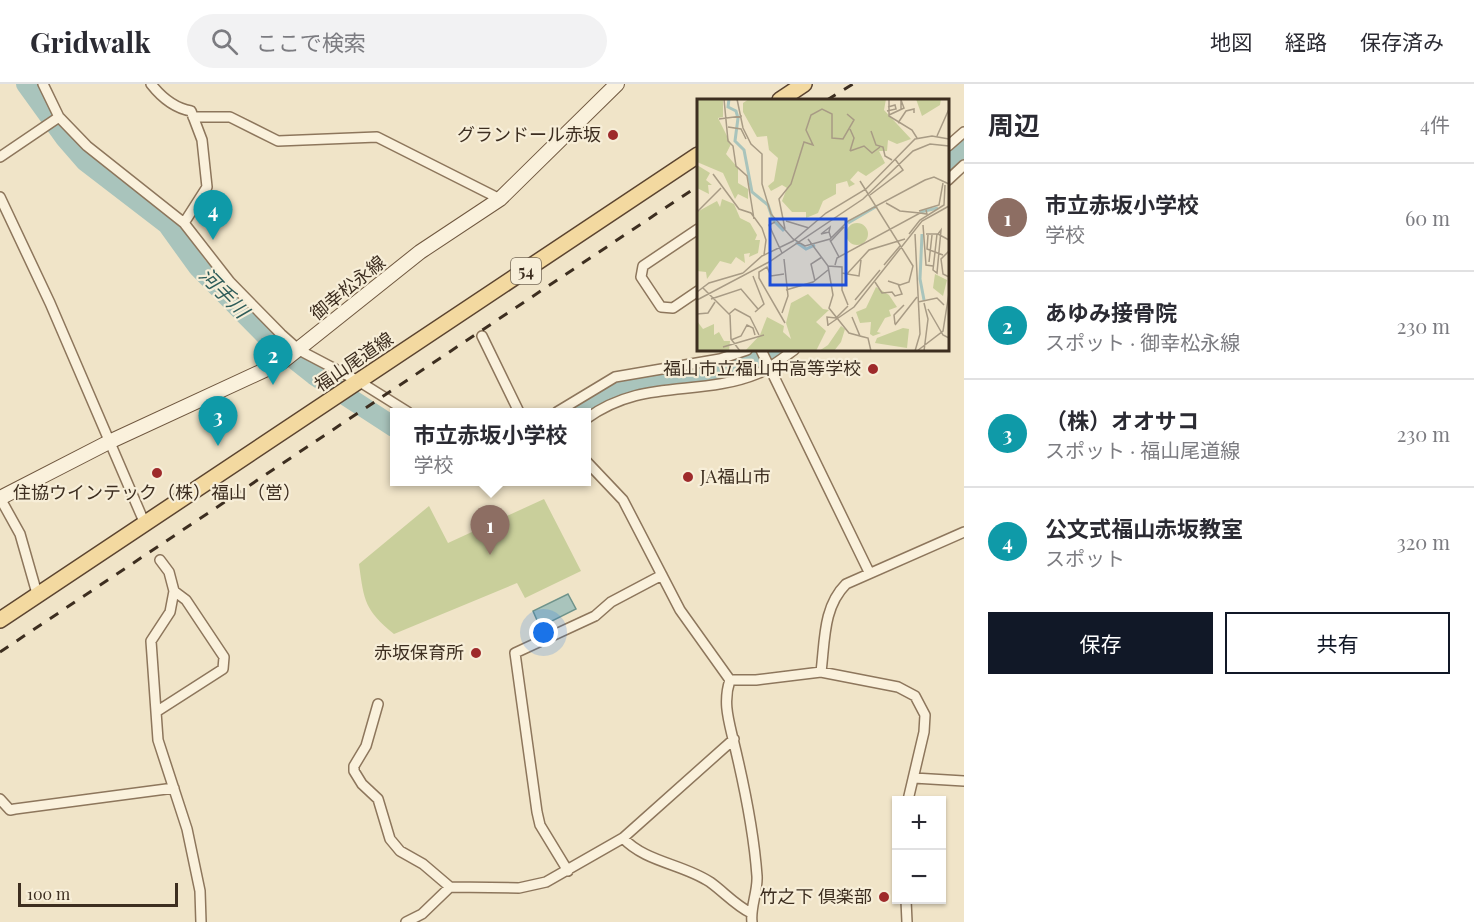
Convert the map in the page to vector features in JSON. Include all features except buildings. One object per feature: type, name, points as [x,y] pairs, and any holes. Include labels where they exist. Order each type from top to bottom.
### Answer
[{"type":"main road","name":"御幸松永線","points":[[0,498],[293,354],[420,252],[500,199],[617,84]]},
{"type":"main road","points":[[781,99],[801,85]]},
{"type":"main road","name":"福山尾道線","points":[[0,620],[38,597],[697,156]]},
{"type":"street","points":[[43,84],[57,118],[96,154],[184,223],[230,282],[293,354],[357,384],[401,408]]},
{"type":"street","points":[[151,84],[159,94],[178,109],[191,111],[202,140],[207,187],[184,223]]},
{"type":"street","points":[[193,117],[230,117],[278,141],[377,136],[500,199]]},
{"type":"street","points":[[0,157],[57,118]]},
{"type":"street","points":[[949,145],[964,132]]},
{"type":"street","points":[[949,179],[964,165]]},
{"type":"street","points":[[0,198],[50,303],[145,524]]},
{"type":"street","points":[[697,230],[643,266],[641,277],[661,307],[673,308],[697,292]]},
{"type":"street","points":[[482,336],[517,408]]},
{"type":"street","points":[[564,408],[615,377],[720,358],[744,351]]},
{"type":"street","points":[[762,351],[869,572]]},
{"type":"street","points":[[591,416],[620,398],[638,393],[705,387],[757,374],[792,351]]},
{"type":"street","points":[[591,466],[623,500],[680,610],[730,680]]},
{"type":"street","points":[[0,498],[20,534],[38,597]]},
{"type":"street","points":[[820,672],[829,608],[835,595],[846,584],[964,532]]},
{"type":"street","points":[[160,560],[169,572],[174,591],[170,612],[151,641],[158,740],[187,829],[200,891],[201,922]]},
{"type":"street","points":[[568,871],[540,825],[515,653],[595,616],[611,602],[662,575]]},
{"type":"street","points":[[156,712],[223,669],[224,664],[224,657],[190,605],[174,591]]},
{"type":"street","points":[[730,680],[756,680],[820,672],[898,687],[915,696],[925,715],[924,732],[909,796]]},
{"type":"street","points":[[730,680],[725,694],[757,876],[752,917]]},
{"type":"street","points":[[378,704],[366,746],[354,766],[354,771],[362,784],[378,799],[390,839],[400,851],[423,864],[450,887],[519,888],[546,882],[568,871],[623,838],[734,739]]},
{"type":"street","points":[[914,778],[964,781]]},
{"type":"street","points":[[0,800],[10,810],[174,788]]},
{"type":"street","points":[[623,838],[635,850],[681,867],[710,882],[752,917]]},
{"type":"street","points":[[406,922],[422,914],[450,887]]},
{"type":"street","points":[[906,904],[907,922]]},
{"type":"green space","points":[[544,499],[581,571],[525,598],[517,583],[394,634],[372,611],[362,588],[359,564],[429,506],[448,543]]},
{"type":"water","points":[[568,594],[576,609],[540,627],[533,611]]},
{"type":"waterway","name":"河手川","points":[[26,84],[65,138],[85,161],[167,224],[198,267],[271,341],[314,375],[390,424]]},
{"type":"waterway","name":"河手川","points":[[949,165],[964,150]]},
{"type":"waterway","name":"河手川","points":[[579,408],[614,387],[641,380],[741,366],[777,351]]},
{"type":"railway","points":[[829,99],[853,84]]},
{"type":"railway","points":[[0,652],[697,187]]},
{"type":"place","name":"グランドール赤坂","points":[[613,135]]},
{"type":"place","name":"公文式福山赤坂教室","points":[[213,240]]},
{"type":"place","name":"福山市立福山中高等学校","points":[[873,369]]},
{"type":"place","name":"あゆみ接骨院","points":[[273,385]]},
{"type":"place","name":"（株）オオサコ","points":[[218,446]]},
{"type":"place","name":"住協ウインテック（株）福山（営）","points":[[157,473]]},
{"type":"place","name":"JA福山市","points":[[688,477]]},
{"type":"place","name":"市立赤坂小学校","points":[[490,555]]},
{"type":"place","name":"赤坂保育所","points":[[476,653]]},
{"type":"place","name":"竹之下 倶楽部","points":[[884,897]]}]
